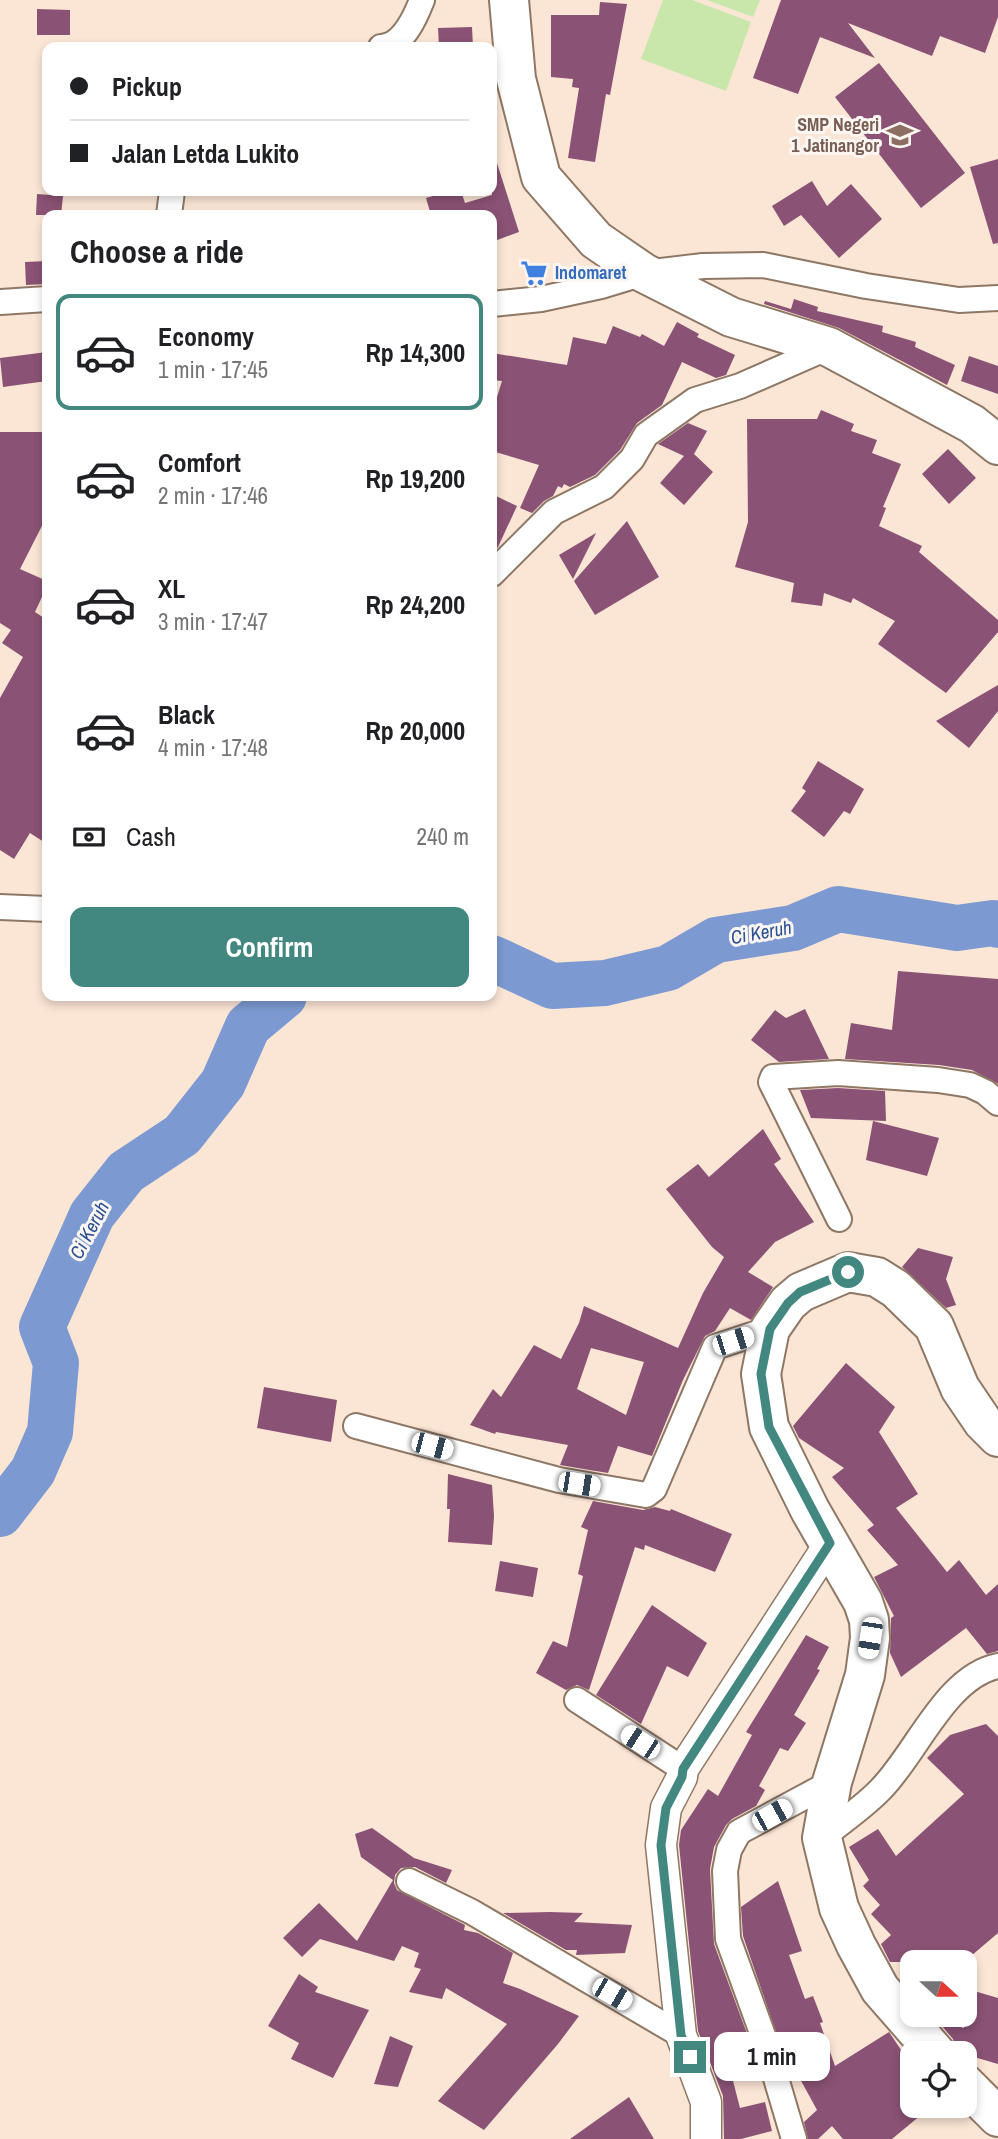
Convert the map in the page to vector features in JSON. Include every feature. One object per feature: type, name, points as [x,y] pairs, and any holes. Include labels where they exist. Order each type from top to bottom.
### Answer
[{"type":"highway","points":[[509,0],[516,79],[541,177],[596,240],[644,273],[731,317],[829,347],[972,424],[998,445]]},
{"type":"highway","points":[[926,2041],[880,1989],[856,1945],[839,1908],[822,1838],[832,1782],[865,1675],[870,1638],[869,1620],[863,1602],[769,1427],[761,1374],[770,1329],[788,1303],[800,1292],[848,1272],[877,1277],[897,1289],[934,1326],[960,1388],[983,1422],[998,1437]]},
{"type":"highway","points":[[977,2096],[998,2117]]},
{"type":"street","points":[[396,42],[417,13],[422,0]]},
{"type":"street","points":[[497,303],[541,299],[644,273],[703,266],[764,265],[866,286],[959,300],[998,298]]},
{"type":"street","points":[[0,302],[42,299]]},
{"type":"street","points":[[497,569],[554,512],[604,487],[632,459],[646,435],[695,400],[740,386],[829,347]]},
{"type":"street","points":[[0,907],[42,909]]},
{"type":"street","points":[[839,1219],[771,1082],[773,1077],[838,1073],[938,1080],[970,1085],[985,1092],[998,1103]]},
{"type":"street","points":[[356,1426],[559,1480],[646,1495],[654,1489],[715,1347],[770,1329]]},
{"type":"street","points":[[706,2139],[706,2102],[681,2035],[661,1845],[666,1808],[682,1777],[683,1769],[830,1543]]},
{"type":"street","points":[[822,1838],[881,1789],[955,1691],[984,1669],[998,1666]]},
{"type":"street","points":[[577,1700],[683,1769]]},
{"type":"street","points":[[794,2139],[765,2041],[728,1939],[725,1871],[729,1850],[739,1832],[832,1782]]},
{"type":"street","points":[[409,1881],[472,1912],[681,2035]]},
{"type":"green space","points":[[663,0],[692,0],[751,22],[726,91],[641,59]]},
{"type":"green space","points":[[707,0],[760,0],[753,17]]},
{"type":"building","points":[[781,0],[998,0],[998,17],[985,53],[940,36],[932,56],[848,23],[875,58],[820,37],[798,94],[753,78]]},
{"type":"building","points":[[600,2],[627,4],[610,95],[606,94],[595,162],[568,158],[579,88],[572,87],[573,79],[551,77],[551,15],[599,15]]},
{"type":"building","points":[[37,9],[70,10],[70,35],[37,35]]},
{"type":"building","points":[[472,27],[473,42],[439,42],[438,28]]},
{"type":"building","name":"SMP Negeri 1 Jatinangor","points":[[879,63],[965,173],[921,208],[835,97]]},
{"type":"building","points":[[998,159],[998,243],[993,244],[970,167]]},
{"type":"building","points":[[497,163],[519,232],[497,240],[497,210],[430,210],[426,198],[463,196],[465,203],[497,196]]},
{"type":"building","points":[[812,181],[827,206],[851,184],[882,219],[839,258],[801,215],[784,226],[772,206]]},
{"type":"building","points":[[37,194],[63,196],[62,210],[42,210],[42,215],[36,215]]},
{"type":"building","points":[[42,261],[42,284],[26,285],[25,262]]},
{"type":"building","points":[[794,299],[818,307],[817,311],[883,326],[882,332],[916,342],[915,347],[955,365],[947,385],[839,328],[764,304],[765,301],[791,309]]},
{"type":"building","points":[[677,322],[699,334],[697,337],[735,355],[726,375],[716,378],[682,362],[662,405],[637,423],[620,450],[595,475],[570,487],[564,484],[562,488],[558,486],[553,496],[532,513],[520,508],[539,465],[497,452],[497,397],[502,381],[497,380],[497,354],[567,365],[573,337],[606,344],[613,326],[640,337],[642,334],[664,346]]},
{"type":"building","points":[[42,353],[42,382],[3,387],[0,358]]},
{"type":"building","points":[[969,356],[998,366],[998,394],[961,381]]},
{"type":"building","points":[[821,410],[854,424],[851,431],[877,440],[872,453],[901,464],[883,507],[886,508],[879,526],[922,546],[919,552],[998,620],[998,632],[946,693],[878,644],[895,621],[853,598],[851,603],[824,593],[822,606],[791,602],[794,583],[735,567],[748,522],[747,419],[817,419]]},
{"type":"building","points":[[688,423],[707,431],[694,454],[713,472],[684,505],[660,483],[684,456],[658,444]]},
{"type":"building","points":[[0,432],[42,432],[42,526],[20,569],[42,579],[42,597],[35,612],[42,617],[42,841],[30,833],[14,859],[0,850],[0,698],[23,657],[2,643],[11,630],[0,623]]},
{"type":"building","points":[[948,449],[976,478],[949,504],[922,474]]},
{"type":"building","points":[[497,496],[517,506],[497,548]]},
{"type":"building","points":[[627,521],[659,577],[595,615],[574,581]]},
{"type":"building","points":[[596,533],[573,579],[559,555]]},
{"type":"building","points":[[998,685],[998,711],[969,748],[936,721]]},
{"type":"building","points":[[818,761],[864,789],[850,814],[844,811],[824,837],[791,811],[806,791],[802,788]]},
{"type":"building","points":[[898,971],[998,979],[998,1084],[972,1070],[939,1065],[845,1059],[851,1023],[892,1030]]},
{"type":"building","points":[[805,1009],[829,1059],[779,1062],[751,1040],[775,1010],[786,1018]]},
{"type":"building","points":[[838,1088],[885,1091],[886,1121],[811,1118],[800,1090]]},
{"type":"building","points":[[873,1121],[939,1138],[927,1176],[866,1160]]},
{"type":"building","points":[[763,1129],[781,1159],[774,1164],[814,1222],[775,1242],[748,1272],[773,1287],[751,1320],[730,1308],[715,1331],[705,1336],[683,1380],[652,1456],[618,1446],[608,1473],[560,1465],[568,1445],[496,1432],[495,1434],[470,1425],[493,1389],[501,1397],[534,1345],[561,1359],[579,1323],[584,1306],[678,1348],[703,1293],[724,1257],[712,1247],[666,1189],[698,1164],[709,1177]],"holes":[[[591,1348],[644,1362],[626,1415],[577,1389]]]},
{"type":"building","points":[[918,1248],[953,1257],[946,1279],[956,1305],[946,1308],[902,1267]]},
{"type":"building","points":[[846,1363],[895,1407],[879,1432],[918,1494],[896,1508],[947,1572],[959,1560],[986,1595],[998,1584],[998,1651],[987,1654],[966,1628],[901,1677],[890,1653],[891,1618],[894,1616],[874,1577],[898,1565],[867,1530],[874,1525],[832,1477],[844,1468],[799,1438],[793,1426]]},
{"type":"building","points":[[264,1387],[337,1400],[331,1442],[257,1428]]},
{"type":"building","points":[[448,1474],[492,1485],[492,1545],[448,1542]]},
{"type":"building","points":[[593,1501],[643,1510],[655,1507],[670,1511],[671,1509],[732,1534],[715,1572],[645,1545],[644,1550],[635,1547],[589,1690],[577,1685],[566,1690],[536,1673],[553,1641],[567,1647],[583,1576],[578,1574],[588,1530],[581,1527]]},
{"type":"building","points":[[500,1561],[538,1568],[533,1597],[495,1591]]},
{"type":"building","points":[[652,1605],[707,1643],[688,1677],[667,1666],[641,1724],[596,1695]]},
{"type":"building","points":[[806,1635],[829,1647],[817,1669],[820,1670],[794,1715],[806,1723],[788,1751],[780,1748],[759,1786],[765,1790],[756,1806],[726,1825],[714,1847],[710,1869],[714,1944],[749,2039],[724,2046],[740,2108],[765,2102],[772,2131],[741,2139],[724,2139],[723,2096],[698,2031],[679,1845],[681,1830],[708,1789],[718,1796],[752,1735],[746,1732]]},
{"type":"building","points":[[986,1724],[998,1736],[998,1933],[977,1951],[900,1950],[900,1962],[890,1962],[881,1944],[891,1935],[871,1914],[880,1905],[863,1886],[869,1880],[849,1847],[878,1829],[896,1856],[964,1794],[927,1758],[950,1735]]},
{"type":"building","points":[[372,1828],[414,1858],[452,1870],[446,1883],[415,1867],[401,1868],[395,1875],[397,1890],[465,1925],[464,1930],[478,1933],[513,1953],[503,1983],[579,2016],[484,2130],[438,2101],[507,2024],[446,1988],[442,1999],[409,1992],[421,1969],[414,1967],[419,1953],[402,1946],[394,1961],[320,1939],[302,1957],[283,1938],[319,1903],[357,1941],[393,1880],[361,1857],[355,1834]]},
{"type":"building","points":[[778,1881],[802,1951],[789,1955],[805,1999],[813,1996],[835,2066],[889,2032],[900,2048],[900,2118],[917,2118],[892,2139],[843,2139],[832,2126],[818,2139],[808,2139],[804,2122],[817,2110],[793,2066],[788,2067],[743,1936],[741,1907]]},
{"type":"building","points":[[503,1913],[583,1913],[574,1922],[632,1925],[625,1953],[576,1955],[577,1950],[566,1950]]},
{"type":"building","points":[[299,1974],[318,1987],[315,1992],[369,2010],[333,2078],[291,2059],[299,2043],[268,2026]]},
{"type":"building","points":[[977,1992],[998,1998],[998,2064],[977,2058],[977,2041],[954,2041],[943,2027],[977,2027]]},
{"type":"building","points":[[390,2036],[413,2046],[398,2087],[374,2084]]},
{"type":"building","points":[[629,2097],[654,2139],[570,2139]]},
{"type":"waterway","name":"Ci Keruh","points":[[497,960],[552,986],[605,983],[668,968],[716,940],[793,928],[838,909],[957,928],[993,923],[998,925]]},
{"type":"waterway","name":"Ci Keruh","points":[[0,1514],[33,1471],[50,1432],[56,1363],[42,1327],[92,1215],[126,1172],[182,1135],[223,1083],[248,1026],[278,1001]]},
{"type":"place","name":"SMP Negeri 1 Jatinangor","points":[[900,135]]},
{"type":"place","name":"Indomaret","points":[[534,273]]},
{"type":"route","points":[[690,2057],[681,2035],[677,1976],[661,1845],[666,1808],[682,1777],[683,1769],[830,1543],[810,1510],[769,1427],[761,1374],[770,1329],[788,1303],[800,1292],[848,1272]]}]
